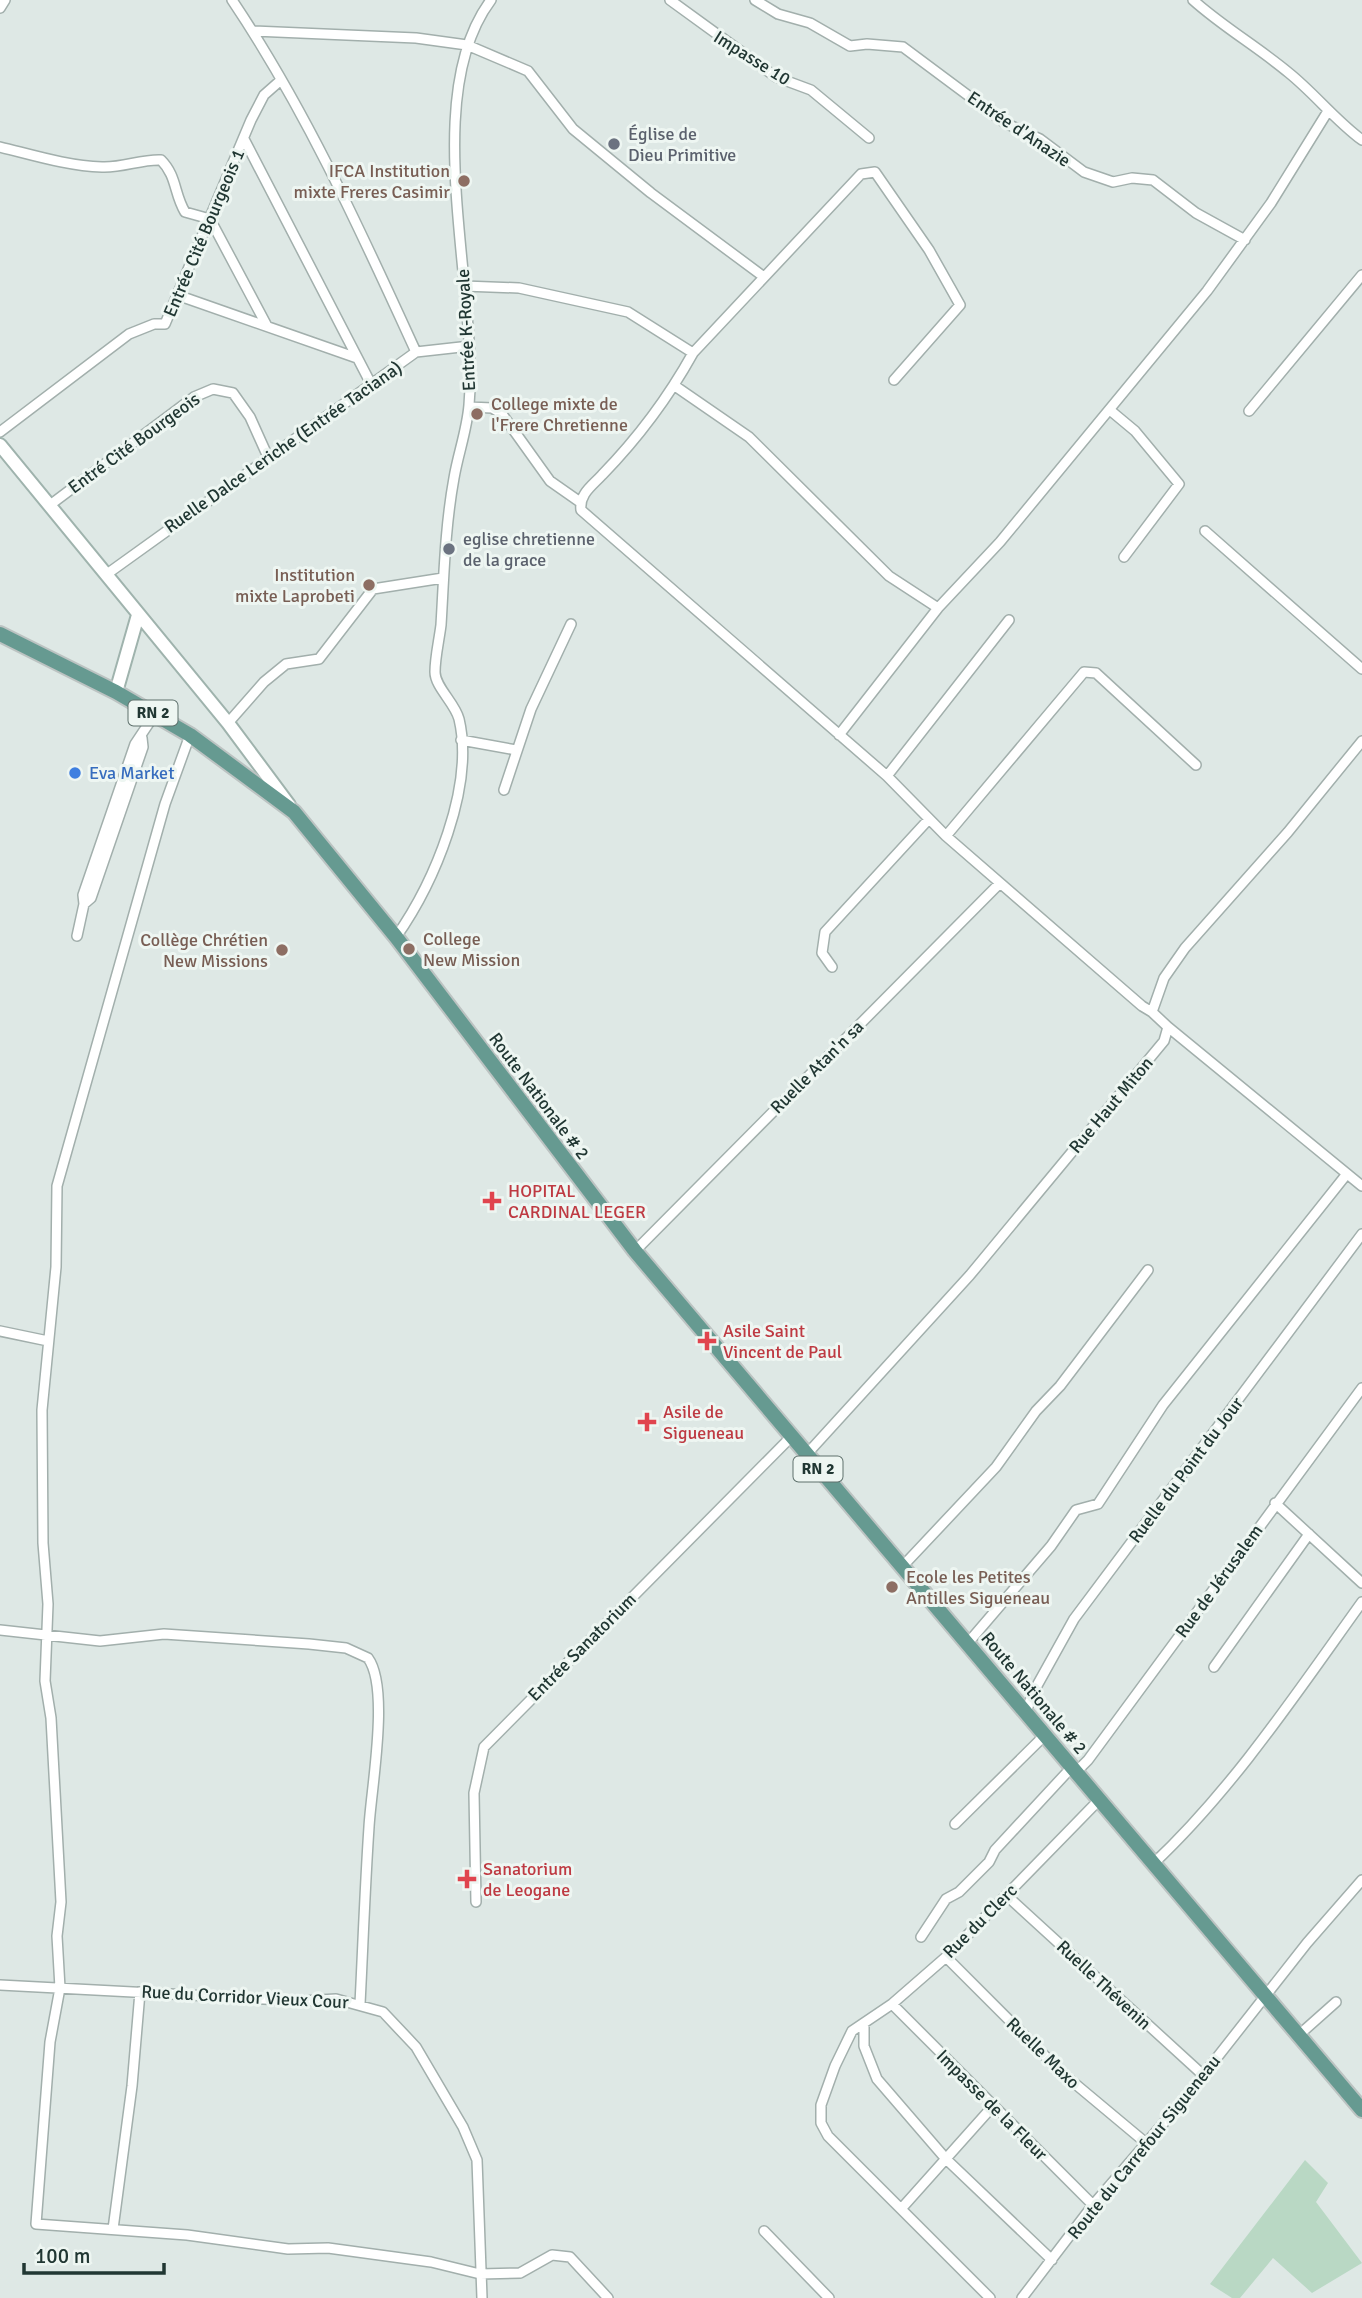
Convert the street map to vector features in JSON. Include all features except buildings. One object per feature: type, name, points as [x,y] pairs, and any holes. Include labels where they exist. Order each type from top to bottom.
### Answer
[{"type":"main road","points":[[0,445],[228,723],[294,812]]},
{"type":"main road","points":[[116,692],[138,615]]},
{"type":"main road","name":"Route Nationale # 2","points":[[0,634],[116,692],[190,735],[294,812],[396,937],[635,1251],[1362,2109]]},
{"type":"street","points":[[0,8],[5,0]]},
{"type":"street","points":[[232,0],[253,31],[346,198],[416,352]]},
{"type":"street","name":"Impasse 10","points":[[670,0],[776,77],[811,90],[869,138]]},
{"type":"street","name":"Entrée d'Anazie","points":[[755,0],[778,14],[810,23],[850,46],[867,44],[903,47],[994,116],[1040,139],[1084,172],[1113,182],[1132,178],[1153,180],[1196,214],[1245,240]]},
{"type":"street","points":[[1193,0],[1224,28],[1290,73],[1362,140]]},
{"type":"street","name":"Entrée K-Royale","points":[[396,937],[417,908],[443,848],[459,783],[459,718],[452,701],[435,676],[454,478],[469,407],[470,346],[455,175],[455,125],[467,45],[487,1]]},
{"type":"street","points":[[253,31],[416,38],[467,45],[528,71],[573,129],[651,193],[764,277]]},
{"type":"street","name":"Entrée Cité Bourgeois 1","points":[[0,432],[129,334],[154,324],[165,324],[264,94],[281,80]]},
{"type":"street","points":[[839,735],[938,608],[1000,542],[1111,411],[1245,240],[1328,111]]},
{"type":"street","points":[[244,139],[371,384]]},
{"type":"street","points":[[0,147],[71,164],[104,167],[143,159],[161,160],[172,170],[178,201],[185,212],[209,219],[267,326]]},
{"type":"street","points":[[580,502],[627,449],[675,386],[693,354],[861,174],[875,172],[929,250],[960,305],[894,380]]},
{"type":"street","points":[[1249,411],[1362,275]]},
{"type":"street","points":[[464,286],[519,288],[628,312],[693,354]]},
{"type":"street","points":[[177,295],[358,358]]},
{"type":"street","name":"Ruelle Dalce Leriche (Entrée Taciana)","points":[[107,574],[416,352],[470,346]]},
{"type":"street","points":[[675,386],[749,437],[889,576],[938,608]]},
{"type":"street","name":"Entré Cité Bourgeois","points":[[50,505],[194,397],[213,389],[233,393],[250,417],[268,457]]},
{"type":"street","points":[[469,407],[492,408],[502,414],[550,481],[580,502],[581,510],[587,518],[887,776],[946,836],[1142,1006],[1362,1186]]},
{"type":"street","points":[[1111,411],[1135,431],[1179,484],[1124,557]]},
{"type":"street","points":[[1205,531],[1362,669]]},
{"type":"street","points":[[228,723],[264,682],[286,664],[319,659],[373,589],[443,578]]},
{"type":"street","points":[[887,776],[1009,620]]},
{"type":"street","points":[[504,790],[516,750],[555,653],[571,624]]},
{"type":"street","points":[[946,836],[1084,672],[1096,673],[1196,765]]},
{"type":"street","points":[[77,936],[84,904],[91,898],[143,747],[142,738],[155,714]]},
{"type":"street","points":[[190,735],[165,804],[57,1186],[56,1267],[42,1410],[43,1543],[48,1604],[45,1681],[51,1718],[61,1902],[57,1936],[60,1988],[50,2042],[36,2224],[187,2235],[288,2249],[328,2248],[431,2262],[480,2274],[520,2273],[552,2255],[570,2257],[608,2298]]},
{"type":"street","points":[[461,740],[516,750]]},
{"type":"street","points":[[1152,1012],[1164,978],[1185,948],[1288,832],[1362,741]]},
{"type":"street","points":[[832,967],[822,953],[825,932],[929,819]]},
{"type":"street","name":"Ruelle Atan'n sa","points":[[635,1251],[1000,883]]},
{"type":"street","name":"Rue Haut Miton","points":[[806,1455],[970,1275],[1164,1041],[1168,1027]]},
{"type":"street","points":[[967,1644],[1051,1546],[1076,1510],[1098,1504],[1163,1405],[1346,1175]]},
{"type":"street","name":"Ruelle du Point du Jour","points":[[1025,1714],[1074,1619],[1362,1234]]},
{"type":"street","points":[[901,1568],[996,1467],[1036,1411],[1060,1386],[1148,1270]]},
{"type":"street","points":[[0,1331],[48,1342]]},
{"type":"street","name":"Rue de Jérusalem","points":[[921,1937],[946,1899],[959,1892],[989,1862],[995,1850],[1108,1734],[1362,1388]]},
{"type":"street","name":"Entrée Sanatorium","points":[[476,1902],[474,1793],[484,1747],[791,1437]]},
{"type":"street","points":[[1275,1503],[1362,1583]]},
{"type":"street","points":[[1214,1667],[1309,1534]]},
{"type":"street","points":[[1153,1864],[1173,1845],[1276,1721],[1362,1602]]},
{"type":"street","points":[[0,1630],[100,1641],[164,1634],[270,1641],[346,1648],[368,1658],[378,1679],[377,1767],[369,1825],[360,2004]]},
{"type":"street","points":[[956,1824],[1044,1736]]},
{"type":"street","name":"Rue du Clerc","points":[[901,2209],[828,2136],[821,2123],[825,2094],[852,2031],[892,2004],[946,1957],[1099,1800]]},
{"type":"street","name":"Route du Carrefour Sigueneau","points":[[1022,2298],[1093,2204],[1203,2075],[1307,1943],[1362,1880]]},
{"type":"street","name":"Ruelle Thévenin","points":[[1006,1895],[1203,2075]]},
{"type":"street","name":"Ruelle Maxo","points":[[946,1957],[1060,2072],[1146,2143]]},
{"type":"street","name":"Rue du Corridor Vieux Cour","points":[[0,1985],[302,2001],[336,1999],[383,2012],[416,2047],[463,2126],[477,2160],[482,2298]]},
{"type":"street","points":[[113,2229],[132,2086],[140,1992]]},
{"type":"street","points":[[1300,2034],[1336,2003]]},
{"type":"street","name":"Impasse de la Fleur","points":[[892,2004],[1093,2204]]},
{"type":"street","points":[[864,2024],[864,2046],[877,2079],[946,2159],[1052,2260]]},
{"type":"street","points":[[990,2298],[901,2209],[993,2106]]},
{"type":"street","points":[[764,2231],[829,2298]]},
{"type":"green space","points":[[1305,2160],[1328,2183],[1316,2202],[1362,2263],[1312,2293],[1273,2258],[1240,2298],[1232,2298],[1210,2284]]},
{"type":"place","name":"Église de Dieu Primitive","points":[[614,144]]},
{"type":"place","name":"IFCA Institution mixte Freres Casimir","points":[[464,181]]},
{"type":"place","name":"College mixte de l'Frere Chretienne","points":[[477,414]]},
{"type":"place","name":"eglise chretienne de la grace","points":[[449,549]]},
{"type":"place","name":"Institution mixte Laprobeti","points":[[369,585]]},
{"type":"place","name":"Eva Market","points":[[75,773]]},
{"type":"place","name":"College New Mission","points":[[409,949]]},
{"type":"place","name":"Collège Chrétien New Missions","points":[[282,950]]},
{"type":"place","name":"HOPITAL CARDINAL LEGER","points":[[492,1201]]},
{"type":"place","name":"Asile Saint Vincent de Paul","points":[[707,1341]]},
{"type":"place","name":"Asile de Sigueneau","points":[[647,1422]]},
{"type":"place","name":"Ecole les Petites Antilles Sigueneau","points":[[892,1587]]},
{"type":"place","name":"Sanatorium de Leogane","points":[[467,1879]]}]
